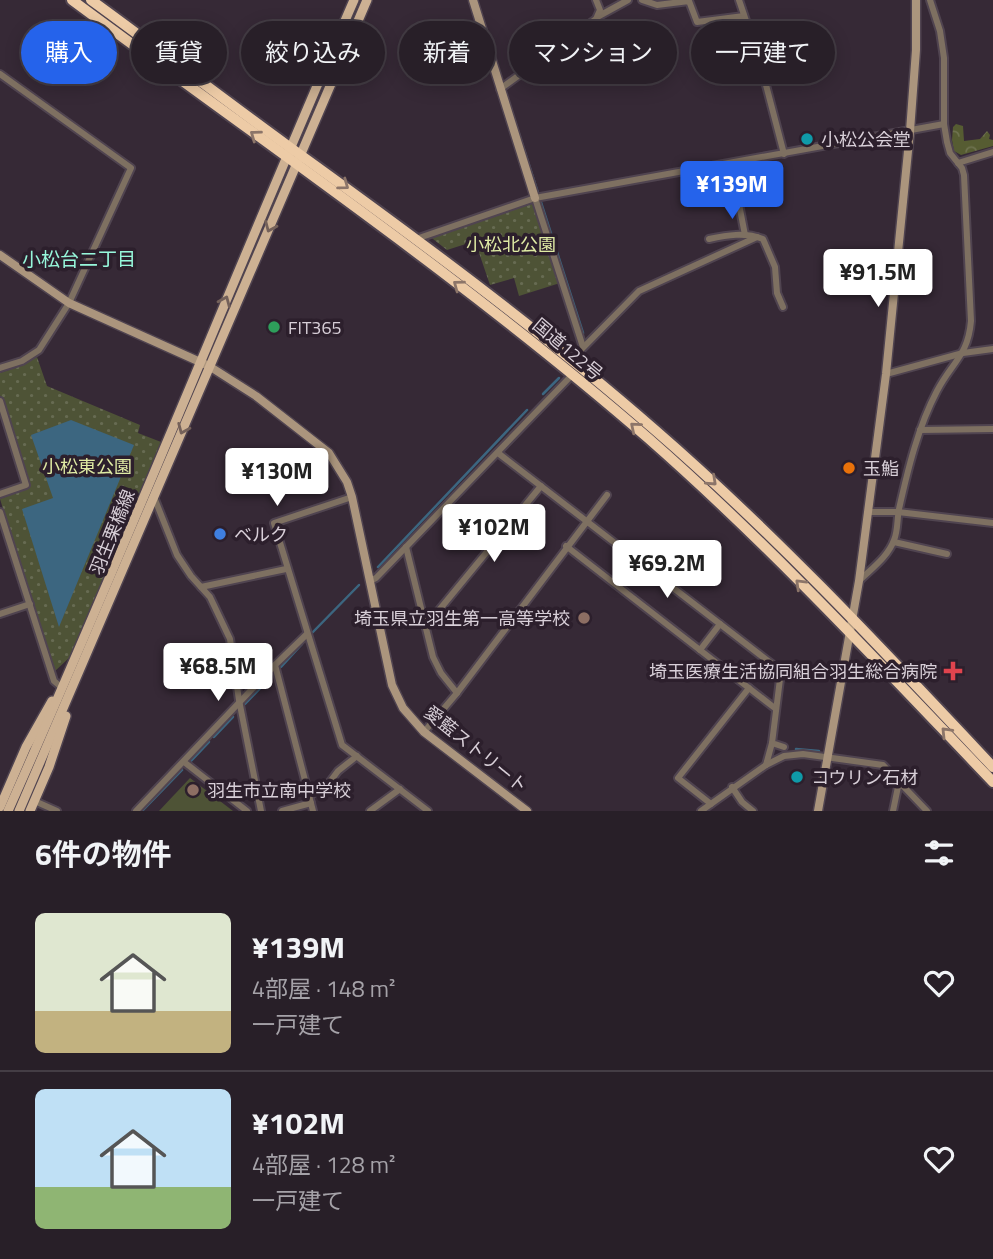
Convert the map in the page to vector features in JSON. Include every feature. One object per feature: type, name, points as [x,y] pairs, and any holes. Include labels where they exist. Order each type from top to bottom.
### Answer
[{"type":"highway","name":"国道122号","points":[[72,0],[416,239],[572,359],[713,482],[852,619],[993,767]]},
{"type":"highway","name":"国道122号","points":[[91,0],[289,153]]},
{"type":"highway","name":"国道122号","points":[[299,159],[515,327],[698,483],[849,632],[993,782]]},
{"type":"main road","name":"羽生栗橋線","points":[[19,811],[354,0]]},
{"type":"main road","name":"羽生栗橋線","points":[[8,811],[154,497],[204,364],[299,159],[367,0]]},
{"type":"main road","points":[[0,807],[26,747],[82,655]]},
{"type":"main road","points":[[30,811],[49,767],[82,655]]},
{"type":"street","points":[[472,0],[583,346]]},
{"type":"street","points":[[596,0],[600,10],[597,17]]},
{"type":"street","points":[[500,89],[597,17],[628,0]]},
{"type":"street","points":[[642,0],[657,5],[689,1],[696,22],[744,16]]},
{"type":"street","points":[[739,0],[760,62],[784,154]]},
{"type":"street","points":[[818,811],[859,581],[886,374],[910,131],[916,50],[916,0]]},
{"type":"street","points":[[859,581],[882,559],[894,542],[898,512],[920,430],[935,394],[949,369],[964,353],[970,339],[964,175],[950,153],[944,124],[944,58],[940,31],[930,0]]},
{"type":"street","points":[[0,74],[131,168],[69,303],[39,350],[22,361],[0,368]]},
{"type":"street","points":[[416,239],[535,198],[944,124]]},
{"type":"street","points":[[958,163],[993,152]]},
{"type":"street","points":[[731,163],[745,235]]},
{"type":"street","points":[[709,239],[727,235],[763,239],[775,267],[777,293],[783,307]]},
{"type":"street","points":[[572,359],[639,291],[757,237]]},
{"type":"street","name":"愛藍ストリート","points":[[0,255],[69,303],[204,364],[256,396],[329,453],[347,482],[352,497],[392,685],[403,708],[424,732],[527,811]]},
{"type":"street","points":[[886,374],[964,353],[993,349]]},
{"type":"street","points":[[370,581],[376,578],[572,375]]},
{"type":"street","points":[[0,401],[26,485],[0,494]]},
{"type":"street","points":[[920,430],[993,429]]},
{"type":"street","points":[[498,453],[781,671],[772,743],[766,765]]},
{"type":"street","points":[[426,626],[541,486]]},
{"type":"street","points":[[424,732],[457,693],[607,495]]},
{"type":"street","points":[[154,497],[177,555],[210,597],[230,639],[261,811]]},
{"type":"street","points":[[352,497],[274,523],[342,745],[428,811]]},
{"type":"street","points":[[0,512],[54,681],[61,686]]},
{"type":"street","points":[[869,512],[898,512],[993,523]]},
{"type":"street","points":[[894,542],[947,554]]},
{"type":"street","points":[[406,547],[433,657],[441,673],[457,693]]},
{"type":"street","points":[[566,547],[776,709]]},
{"type":"street","points":[[201,587],[286,569]]},
{"type":"street","points":[[0,614],[30,604]]},
{"type":"street","points":[[700,650],[720,624]]},
{"type":"street","points":[[136,811],[239,700],[307,634]]},
{"type":"street","points":[[275,665],[311,804]]},
{"type":"street","points":[[711,804],[678,778],[749,688]]},
{"type":"street","points":[[772,743],[784,747]]},
{"type":"street","points":[[701,811],[766,765],[785,756],[803,754],[828,755],[883,765],[927,811]]},
{"type":"street","points":[[282,811],[311,804],[338,771],[356,756]]},
{"type":"street","points":[[184,762],[247,811]]},
{"type":"street","points":[[893,811],[899,782]]},
{"type":"street","points":[[732,788],[742,802],[754,811]]},
{"type":"street","points":[[370,811],[400,789]]},
{"type":"street","points":[[39,803],[57,811]]},
{"type":"green space","points":[[956,124],[963,126],[964,141],[980,139],[987,131],[989,139],[993,140],[993,146],[961,155],[954,151],[952,140],[953,127]]},
{"type":"green space","name":"小松北公園","points":[[533,202],[560,283],[519,296],[514,278],[490,285],[475,241],[447,250],[428,235]]},
{"type":"green space","name":"小松東公園","points":[[37,357],[47,386],[140,425],[138,433],[161,442],[70,657],[54,672],[0,499],[30,487],[0,395],[0,373]]},
{"type":"green space","points":[[190,778],[233,811],[159,811]]},
{"type":"water","points":[[71,420],[134,445],[59,627],[22,509],[53,498],[31,435]]},
{"type":"waterway","points":[[510,106],[583,333]]},
{"type":"waterway","points":[[543,394],[559,378]]},
{"type":"waterway","points":[[378,567],[527,410]]},
{"type":"waterway","points":[[311,634],[359,585]]},
{"type":"waterway","points":[[281,667],[302,644]]},
{"type":"waterway","points":[[245,704],[269,679]]},
{"type":"waterway","points":[[214,737],[233,717]]},
{"type":"waterway","points":[[191,761],[209,742]]},
{"type":"waterway","points":[[796,749],[819,751]]},
{"type":"waterway","points":[[142,811],[182,770]]},
{"type":"place","name":"小松公会堂","points":[[807,139]]},
{"type":"place","name":"FIT365","points":[[274,327]]},
{"type":"place","name":"玉鮨","points":[[849,468]]},
{"type":"place","name":"ベルク","points":[[220,534]]},
{"type":"place","name":"埼玉県立羽生第一高等学校","points":[[584,618]]},
{"type":"place","name":"埼玉医療生活協同組合羽生総合病院","points":[[953,671]]},
{"type":"place","name":"コウリン石材","points":[[797,777]]},
{"type":"place","name":"羽生市立南中学校","points":[[193,790]]},
{"type":"district","name":"小松台二丁目","points":[[79,258]]}]
